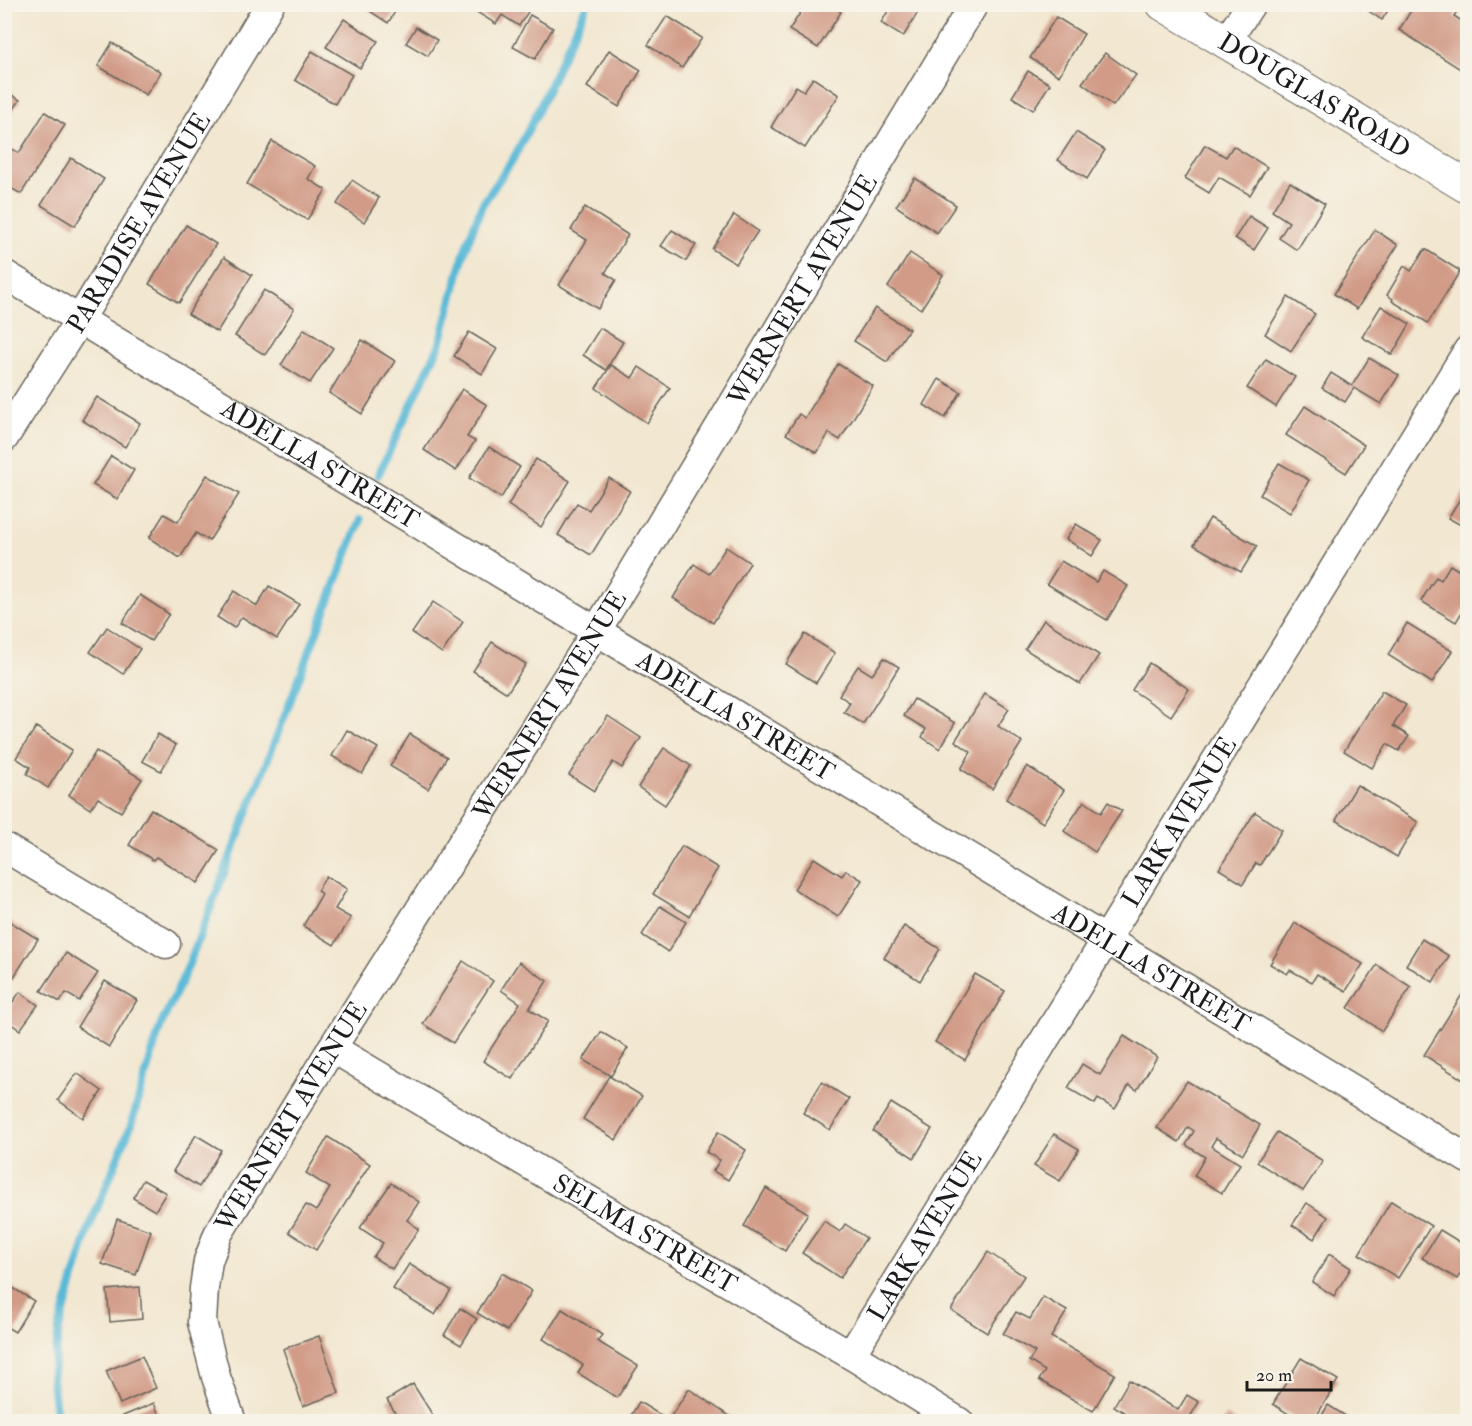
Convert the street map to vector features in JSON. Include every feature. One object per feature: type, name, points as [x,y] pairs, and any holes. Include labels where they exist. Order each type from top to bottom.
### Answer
[{"type":"street","name":"PARADISE AVENUE","points":[[4,438],[80,319],[270,4]]},
{"type":"street","name":"WERNERT AVENUE","points":[[232,1422],[216,1377],[202,1322],[208,1261],[218,1234],[332,1048],[597,630],[974,4]]},
{"type":"street","name":"DOUGLAS ROAD","points":[[1163,4],[1467,187]]},
{"type":"street","points":[[1226,42],[1251,4]]},
{"type":"street","name":"ADELLA STREET","points":[[4,274],[597,630],[1467,1159]]},
{"type":"street","name":"LARK AVENUE","points":[[851,1355],[1467,350]]},
{"type":"street","points":[[4,847],[166,944]]},
{"type":"street","name":"SELMA STREET","points":[[332,1048],[851,1355],[959,1422]]},
{"type":"building","points":[[184,4],[197,4],[193,10]]},
{"type":"building","points":[[359,4],[400,4],[388,23]]},
{"type":"building","points":[[479,4],[533,4],[519,26],[502,15],[496,24],[475,11]]},
{"type":"building","points":[[806,4],[830,4],[841,12],[818,48],[789,30]]},
{"type":"building","points":[[892,4],[923,4],[903,37],[881,23]]},
{"type":"building","points":[[1358,4],[1392,4],[1382,20]]},
{"type":"building","points":[[1415,4],[1462,4],[1454,16],[1468,25],[1468,74],[1399,30]]},
{"type":"building","points":[[530,15],[553,28],[535,59],[513,47]]},
{"type":"building","points":[[667,16],[702,38],[682,68],[648,45]]},
{"type":"building","points":[[1056,17],[1084,34],[1059,76],[1030,58]]},
{"type":"building","points":[[344,19],[378,41],[360,68],[326,47]]},
{"type":"building","points":[[416,27],[437,40],[428,56],[406,43]]},
{"type":"building","points":[[112,43],[161,72],[146,95],[98,66]]},
{"type":"building","points":[[609,50],[641,70],[619,107],[587,87]]},
{"type":"building","points":[[312,51],[352,75],[335,104],[295,80]]},
{"type":"building","points":[[1105,53],[1136,75],[1113,106],[1082,83]]},
{"type":"building","points":[[1028,71],[1050,84],[1033,110],[1012,97]]},
{"type":"building","points":[[813,78],[839,95],[805,148],[771,127],[796,86],[804,91]]},
{"type":"building","points":[[4,90],[20,100],[4,124]]},
{"type":"building","points":[[45,112],[65,125],[21,194],[4,184],[4,144],[19,153]]},
{"type":"building","points":[[1076,132],[1105,150],[1087,179],[1058,160]]},
{"type":"building","points":[[272,141],[315,166],[308,179],[326,190],[307,220],[247,184]]},
{"type":"building","points":[[1205,145],[1226,157],[1233,146],[1267,167],[1250,195],[1219,177],[1209,193],[1185,178]]},
{"type":"building","points":[[71,158],[104,179],[75,226],[41,205]]},
{"type":"building","points":[[915,178],[956,205],[937,233],[896,206]]},
{"type":"building","points":[[352,180],[379,198],[364,222],[337,204]]},
{"type":"building","points":[[1290,182],[1325,204],[1297,250],[1279,238],[1289,222],[1272,211]]},
{"type":"building","points":[[585,207],[628,235],[605,273],[616,280],[598,309],[559,285],[587,240],[571,230]]},
{"type":"building","points":[[734,215],[758,231],[736,264],[712,249]]},
{"type":"building","points":[[1249,216],[1268,228],[1254,250],[1235,238]]},
{"type":"building","points":[[186,225],[216,244],[179,303],[149,284]]},
{"type":"building","points":[[672,230],[696,245],[686,261],[661,246]]},
{"type":"building","points":[[1375,230],[1398,245],[1357,309],[1334,294]]},
{"type":"building","points":[[1425,249],[1460,271],[1428,323],[1392,301],[1393,299],[1387,295],[1404,266],[1411,271]]},
{"type":"building","points":[[910,253],[943,275],[921,309],[888,287]]},
{"type":"building","points":[[224,257],[252,275],[217,332],[188,314]]},
{"type":"building","points":[[264,290],[294,309],[265,355],[235,336]]},
{"type":"building","points":[[1288,297],[1315,314],[1291,351],[1265,334]]},
{"type":"building","points":[[1381,306],[1410,324],[1392,355],[1362,337]]},
{"type":"building","points":[[875,308],[909,329],[887,362],[854,341]]},
{"type":"building","points":[[600,328],[623,342],[606,370],[583,355]]},
{"type":"building","points":[[304,329],[333,348],[310,383],[281,365]]},
{"type":"building","points":[[469,332],[497,349],[482,374],[454,356]]},
{"type":"building","points":[[362,340],[395,361],[362,414],[329,393]]},
{"type":"building","points":[[1369,358],[1399,375],[1381,404],[1354,388],[1345,402],[1322,388],[1331,373],[1352,386]]},
{"type":"building","points":[[1266,359],[1295,377],[1276,407],[1247,388]]},
{"type":"building","points":[[838,364],[873,386],[840,440],[829,433],[817,453],[786,434],[799,414],[805,418]]},
{"type":"building","points":[[611,365],[632,378],[639,367],[670,388],[647,423],[596,388]]},
{"type":"building","points":[[939,379],[961,392],[945,418],[924,405]]},
{"type":"building","points":[[462,389],[487,405],[467,437],[475,441],[456,471],[424,450]]},
{"type":"building","points":[[97,397],[140,423],[125,447],[82,420]]},
{"type":"building","points":[[1305,406],[1364,445],[1346,473],[1286,435]]},
{"type":"building","points":[[489,447],[520,467],[501,498],[469,478]]},
{"type":"building","points":[[111,456],[134,470],[117,499],[93,485]]},
{"type":"building","points":[[536,459],[570,481],[541,527],[508,505]]},
{"type":"building","points":[[1279,463],[1309,480],[1290,513],[1260,495]]},
{"type":"building","points":[[207,475],[239,494],[209,541],[196,533],[180,558],[149,538],[164,514],[178,522]]},
{"type":"building","points":[[609,478],[630,491],[591,555],[558,535],[577,503],[589,510]]},
{"type":"building","points":[[1468,486],[1468,529],[1448,518]]},
{"type":"building","points":[[1210,518],[1257,546],[1241,572],[1194,545]]},
{"type":"building","points":[[1076,524],[1102,540],[1092,556],[1066,539]]},
{"type":"building","points":[[726,547],[750,563],[713,623],[673,598],[694,564],[709,574]]},
{"type":"building","points":[[1061,561],[1096,582],[1103,571],[1128,586],[1107,620],[1047,584]]},
{"type":"building","points":[[1450,565],[1468,576],[1468,602],[1456,622],[1421,601],[1436,577],[1441,580]]},
{"type":"building","points":[[269,586],[299,604],[277,639],[242,617],[234,628],[217,617],[234,591],[257,606]]},
{"type":"building","points":[[140,595],[169,614],[151,641],[122,623]]},
{"type":"building","points":[[433,602],[463,622],[442,653],[412,633]]},
{"type":"building","points":[[1044,620],[1099,655],[1080,684],[1025,649]]},
{"type":"building","points":[[1407,623],[1452,651],[1432,683],[1388,655]]},
{"type":"building","points":[[107,627],[140,649],[123,674],[90,652]]},
{"type":"building","points":[[805,634],[835,653],[816,683],[786,664]]},
{"type":"building","points":[[492,642],[526,664],[507,693],[473,671]]},
{"type":"building","points":[[884,658],[899,667],[863,724],[844,712],[850,703],[839,695],[858,666],[872,675]]},
{"type":"building","points":[[1149,663],[1189,689],[1171,716],[1132,690]]},
{"type":"building","points":[[1382,691],[1406,705],[1393,726],[1409,736],[1399,751],[1387,744],[1372,768],[1344,751]]},
{"type":"building","points":[[985,694],[1009,709],[998,726],[1022,742],[992,789],[961,769],[971,752],[955,741]]},
{"type":"building","points":[[914,699],[955,723],[940,749],[922,737],[926,729],[904,716]]},
{"type":"building","points":[[608,716],[641,738],[622,768],[613,762],[594,791],[569,775]]},
{"type":"building","points":[[36,727],[72,750],[48,788],[27,774],[30,767],[16,758]]},
{"type":"building","points":[[347,730],[378,748],[362,774],[332,756]]},
{"type":"building","points":[[158,734],[176,745],[161,771],[142,761]]},
{"type":"building","points":[[410,734],[447,757],[428,789],[390,766]]},
{"type":"building","points":[[664,748],[691,766],[665,805],[638,787]]},
{"type":"building","points":[[96,751],[142,779],[121,812],[98,798],[90,809],[69,795]]},
{"type":"building","points":[[1027,766],[1064,790],[1043,823],[1006,799]]},
{"type":"building","points":[[1357,785],[1418,822],[1397,857],[1336,820]]},
{"type":"building","points":[[1084,801],[1101,813],[1108,802],[1122,811],[1095,852],[1064,831]]},
{"type":"building","points":[[151,809],[219,850],[198,883],[156,857],[153,860],[129,845]]},
{"type":"building","points":[[1255,812],[1282,830],[1260,865],[1256,863],[1243,884],[1219,869]]},
{"type":"building","points":[[682,846],[718,868],[689,916],[653,894]]},
{"type":"building","points":[[814,858],[842,876],[846,870],[862,880],[838,917],[794,889]]},
{"type":"building","points":[[326,876],[347,889],[335,909],[351,918],[334,945],[303,926],[322,894],[317,891]]},
{"type":"building","points":[[660,906],[686,922],[668,952],[642,935]]},
{"type":"building","points":[[4,918],[38,939],[12,980],[4,975]]},
{"type":"building","points":[[1295,923],[1363,964],[1346,991],[1317,974],[1312,982],[1290,970],[1287,974],[1270,964]]},
{"type":"building","points":[[904,926],[940,949],[920,981],[884,958]]},
{"type":"building","points":[[1422,939],[1449,956],[1433,982],[1406,965]]},
{"type":"building","points":[[66,953],[98,973],[79,1001],[66,993],[60,1002],[41,991]]},
{"type":"building","points":[[463,961],[493,981],[453,1043],[423,1024]]},
{"type":"building","points":[[519,962],[547,981],[529,1009],[548,1021],[512,1079],[483,1061],[520,1003],[501,990]]},
{"type":"building","points":[[1377,965],[1411,987],[1382,1031],[1348,1008]]},
{"type":"building","points":[[975,974],[1005,991],[965,1060],[935,1042]]},
{"type":"building","points":[[105,981],[137,1000],[109,1047],[77,1027]]},
{"type":"building","points":[[20,992],[38,1005],[20,1030],[4,1019],[4,1014]]},
{"type":"building","points":[[1463,993],[1468,995],[1468,1083],[1424,1055]]},
{"type":"building","points":[[601,1032],[628,1048],[611,1076],[583,1060]]},
{"type":"building","points":[[1124,1036],[1157,1057],[1137,1090],[1129,1085],[1115,1109],[1098,1099],[1095,1104],[1068,1088],[1082,1064],[1100,1075]]},
{"type":"building","points":[[77,1073],[102,1091],[83,1118],[58,1100]]},
{"type":"building","points":[[609,1076],[642,1096],[616,1140],[583,1119]]},
{"type":"building","points":[[1187,1081],[1260,1125],[1243,1154],[1216,1138],[1211,1146],[1240,1164],[1222,1193],[1194,1176],[1205,1157],[1186,1145],[1194,1131],[1188,1127],[1179,1142],[1157,1128]]},
{"type":"building","points":[[822,1082],[849,1099],[830,1130],[803,1113]]},
{"type":"building","points":[[891,1103],[932,1129],[914,1158],[873,1131]]},
{"type":"building","points":[[718,1132],[746,1150],[728,1180],[713,1171],[720,1160],[706,1152]]},
{"type":"building","points":[[1277,1132],[1323,1161],[1303,1191],[1257,1162]]},
{"type":"building","points":[[1054,1134],[1079,1149],[1060,1181],[1034,1166]]},
{"type":"building","points":[[196,1135],[221,1150],[199,1187],[173,1171]]},
{"type":"building","points":[[328,1137],[370,1164],[316,1250],[289,1232],[306,1205],[316,1211],[330,1188],[306,1173]]},
{"type":"building","points":[[143,1180],[166,1193],[155,1211],[133,1198]]},
{"type":"building","points":[[391,1183],[419,1202],[407,1220],[419,1229],[392,1269],[373,1257],[383,1243],[360,1228]]},
{"type":"building","points":[[766,1188],[808,1213],[785,1251],[744,1226]]},
{"type":"building","points":[[1391,1201],[1431,1226],[1398,1278],[1359,1254]]},
{"type":"building","points":[[1307,1203],[1328,1217],[1314,1239],[1292,1225]]},
{"type":"building","points":[[117,1219],[151,1231],[136,1275],[102,1264]]},
{"type":"building","points":[[824,1221],[840,1232],[845,1224],[866,1238],[840,1278],[802,1253]]},
{"type":"building","points":[[1440,1230],[1468,1247],[1468,1262],[1457,1279],[1422,1258]]},
{"type":"building","points":[[988,1252],[1024,1276],[987,1333],[951,1310]]},
{"type":"building","points":[[1329,1254],[1351,1268],[1334,1296],[1312,1282]]},
{"type":"building","points":[[409,1264],[451,1290],[435,1315],[393,1289]]},
{"type":"building","points":[[502,1273],[532,1291],[507,1331],[477,1313]]},
{"type":"building","points":[[5,1283],[34,1301],[15,1332],[5,1326]]},
{"type":"building","points":[[140,1287],[142,1319],[110,1322],[107,1290]]},
{"type":"building","points":[[1043,1297],[1067,1311],[1051,1337],[1115,1374],[1093,1411],[1039,1380],[1045,1371],[1029,1361],[1035,1352],[1003,1334],[1016,1312],[1030,1319]]},
{"type":"building","points":[[460,1308],[477,1319],[461,1345],[444,1335]]},
{"type":"building","points":[[562,1309],[602,1335],[597,1341],[638,1366],[617,1398],[578,1373],[583,1365],[543,1339]]},
{"type":"building","points":[[319,1336],[339,1393],[303,1406],[283,1349]]},
{"type":"building","points":[[142,1356],[156,1388],[120,1404],[106,1371]]},
{"type":"building","points":[[1301,1358],[1338,1380],[1313,1422],[1301,1422],[1273,1404]]},
{"type":"building","points":[[1129,1380],[1178,1410],[1187,1395],[1199,1402],[1187,1422],[1139,1422],[1114,1406]]},
{"type":"building","points":[[413,1384],[432,1414],[420,1422],[401,1422],[387,1400]]},
{"type":"building","points":[[689,1389],[738,1422],[667,1422]]},
{"type":"building","points":[[639,1402],[665,1418],[662,1422],[627,1422]]},
{"type":"building","points":[[154,1403],[162,1422],[125,1422],[123,1416]]},
{"type":"building","points":[[1328,1405],[1355,1422],[1318,1422]]},
{"type":"building","points":[[1226,1415],[1236,1422],[1223,1422]]},
{"type":"waterway","points":[[378,475],[440,344],[465,250],[482,205],[512,161],[535,117],[587,4]]},
{"type":"waterway","points":[[57,1422],[52,1379],[59,1329],[88,1231],[130,1128],[160,1027],[187,969],[360,520]]}]
